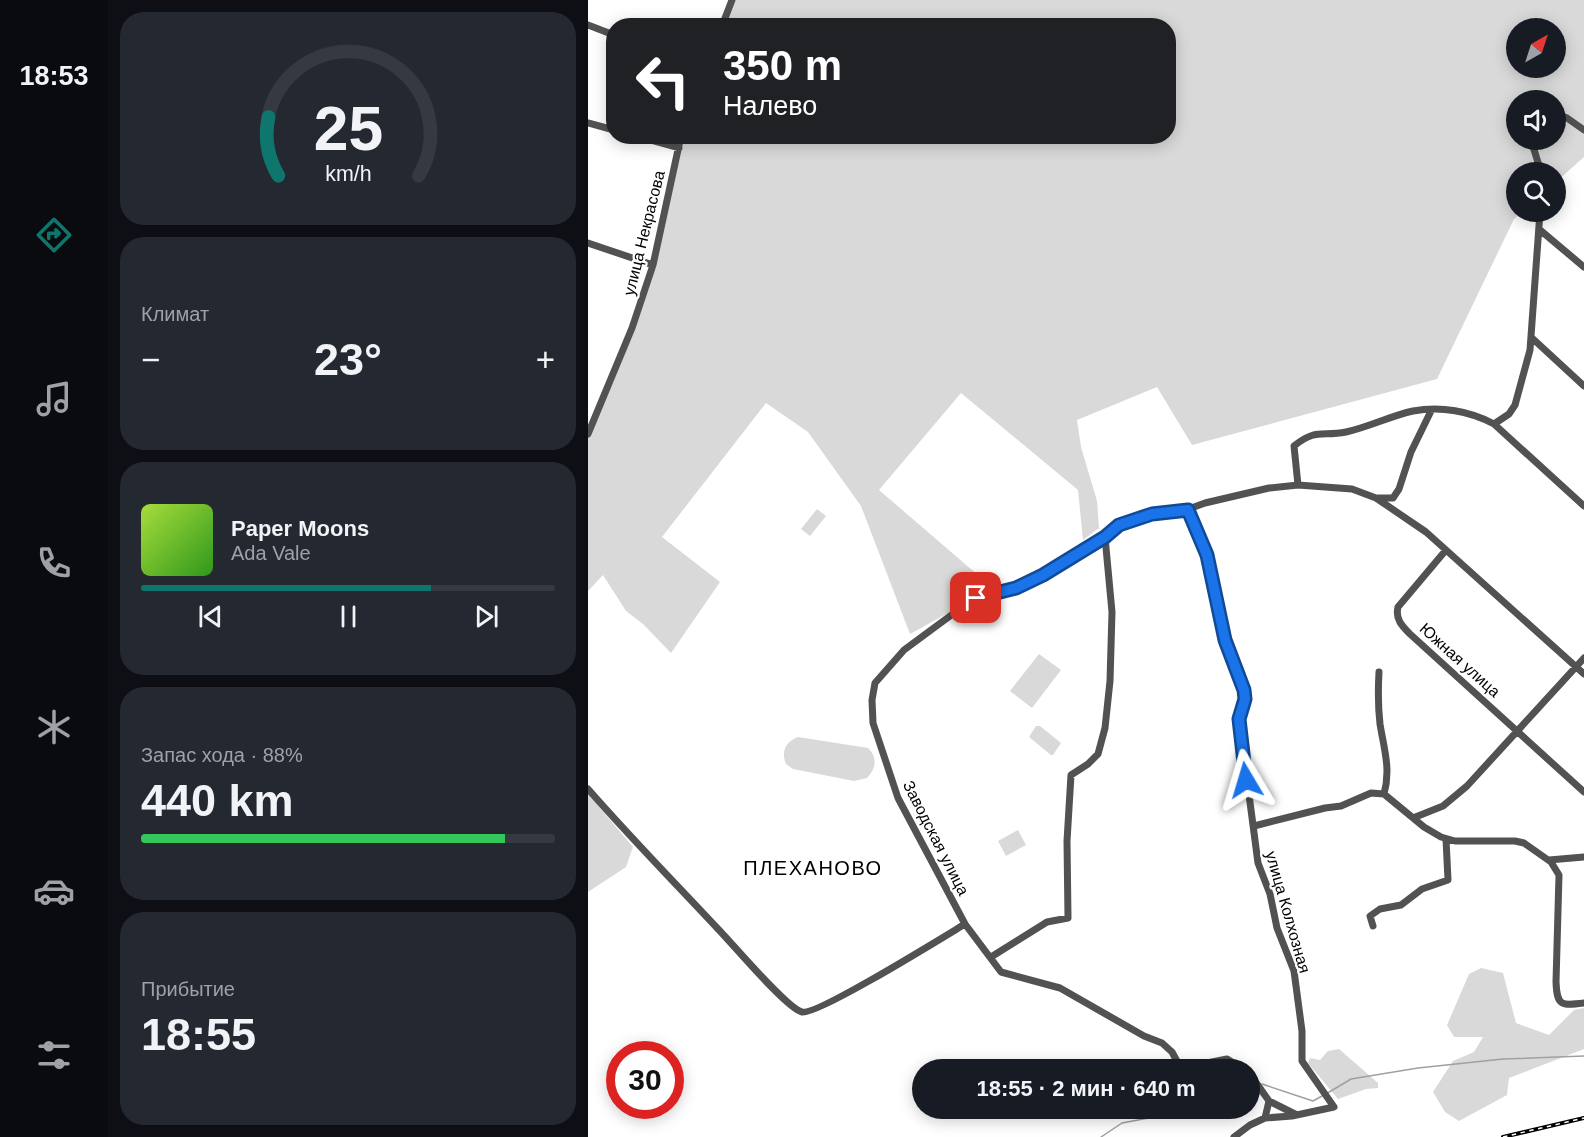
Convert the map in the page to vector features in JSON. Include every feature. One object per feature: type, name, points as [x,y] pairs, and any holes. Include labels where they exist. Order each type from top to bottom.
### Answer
[{"type":"street","points":[[725,18],[732,0]]},
{"type":"street","points":[[588,25],[606,32]]},
{"type":"street","points":[[1566,118],[1584,129]]},
{"type":"street","points":[[588,123],[606,128]]},
{"type":"street","points":[[665,144],[679,148]]},
{"type":"street","name":"улица Некрасова","points":[[588,434],[632,328],[652,265],[680,144]]},
{"type":"street","points":[[1494,424],[1509,414],[1515,405],[1530,350],[1540,222]]},
{"type":"street","points":[[1540,230],[1584,267]]},
{"type":"street","points":[[588,243],[652,265]]},
{"type":"street","points":[[1532,338],[1584,387]]},
{"type":"street","points":[[1298,485],[1294,446],[1307,435],[1346,432],[1414,411],[1467,412],[1494,424],[1584,506]]},
{"type":"street","points":[[1373,496],[1393,498],[1399,489],[1412,452],[1431,411]]},
{"type":"street","name":"Заводская улица","points":[[1176,1059],[1162,1043],[1144,1036],[1060,988],[1001,972],[965,924],[894,788],[873,723],[874,686],[904,650],[968,602],[983,595],[1016,588],[1043,575],[1105,537],[1119,525],[1143,517],[1188,510],[1205,503],[1269,488],[1298,485],[1352,489],[1373,496]]},
{"type":"street","points":[[1373,496],[1426,532],[1584,674]]},
{"type":"street","name":"улица Колхозная","points":[[1188,510],[1207,555],[1223,632],[1244,690],[1245,699],[1239,719],[1258,863],[1269,894],[1277,928],[1294,971],[1302,1031],[1302,1061],[1334,1107],[1297,1114]]},
{"type":"street","points":[[991,957],[1047,922],[1068,918],[1067,841],[1071,775],[1098,754],[1104,737],[1107,710],[1112,612],[1105,537]]},
{"type":"street","name":"Южная улица","points":[[1446,550],[1399,606],[1398,619],[1410,634],[1584,792]]},
{"type":"street","points":[[1413,818],[1443,806],[1467,786],[1584,658]]},
{"type":"street","points":[[1379,672],[1380,721],[1388,764],[1384,794]]},
{"type":"street","points":[[588,789],[762,977],[794,1009],[802,1012],[815,1009],[849,992],[965,924]]},
{"type":"street","points":[[1254,826],[1341,806],[1371,793],[1384,794],[1430,831],[1446,839],[1520,842],[1532,847],[1557,869],[1560,881],[1556,975],[1558,1000],[1566,1005],[1584,1003]]},
{"type":"street","points":[[1373,926],[1370,916],[1375,912],[1401,905],[1422,889],[1448,880],[1446,839]]},
{"type":"street","points":[[1549,860],[1584,857]]},
{"type":"street","points":[[1260,1088],[1269,1101],[1286,1111],[1297,1114]]},
{"type":"street","points":[[1265,1118],[1269,1101]]},
{"type":"street","points":[[1234,1137],[1250,1125],[1265,1118],[1297,1114]]},
{"type":"shaded area","points":[[732,0],[1584,0],[1584,157],[1566,173],[1566,162],[1506,162],[1506,222],[1513,222],[1437,379],[1192,445],[1157,387],[1077,420],[1081,447],[1097,501],[1099,528],[1083,540],[1078,490],[961,393],[879,490],[986,582],[968,602],[910,634],[861,506],[808,432],[766,403],[662,537],[720,582],[671,653],[643,624],[626,611],[603,575],[588,591],[588,433],[648,280],[646,278],[681,144],[1176,144],[1176,18],[726,18]]},
{"type":"shaded area","points":[[817,509],[826,516],[810,536],[801,529]]},
{"type":"shaded area","points":[[1039,654],[1061,670],[1032,708],[1010,691]]},
{"type":"shaded area","points":[[1036,726],[1040,726],[1061,743],[1053,755],[1029,737]]},
{"type":"shaded area","points":[[798,737],[868,748],[875,763],[872,771],[867,778],[854,781],[793,769],[786,764],[784,752],[787,745]]},
{"type":"shaded area","points":[[588,794],[633,847],[626,867],[588,892]]},
{"type":"shaded area","points":[[1018,830],[1026,845],[1006,856],[998,841]]},
{"type":"shaded area","points":[[1481,968],[1503,973],[1516,1023],[1549,1035],[1574,1010],[1584,1008],[1584,1049],[1509,1078],[1507,1095],[1459,1121],[1445,1112],[1433,1092],[1453,1061],[1474,1052],[1483,1037],[1454,1037],[1447,1025],[1469,974]]},
{"type":"shaded area","points":[[1339,1049],[1378,1083],[1378,1088],[1366,1089],[1338,1099],[1308,1063],[1310,1058],[1320,1060],[1328,1051]]},
{"type":"waterway","points":[[1326,1094],[1351,1079],[1418,1068],[1503,1059],[1584,1056]]},
{"type":"waterway","points":[[1262,1084],[1313,1101],[1322,1096]]},
{"type":"waterway","points":[[1101,1137],[1122,1123],[1143,1119]]},
{"type":"railway","points":[[1503,1137],[1584,1118]]},
{"type":"district","name":"ПЛЕХАНОВО","points":[[813,868]]},
{"type":"route","points":[[976,598],[1016,588],[1043,575],[1105,537],[1119,525],[1152,514],[1188,510],[1207,555],[1225,640],[1244,690],[1245,699],[1239,719],[1246,780]]}]
